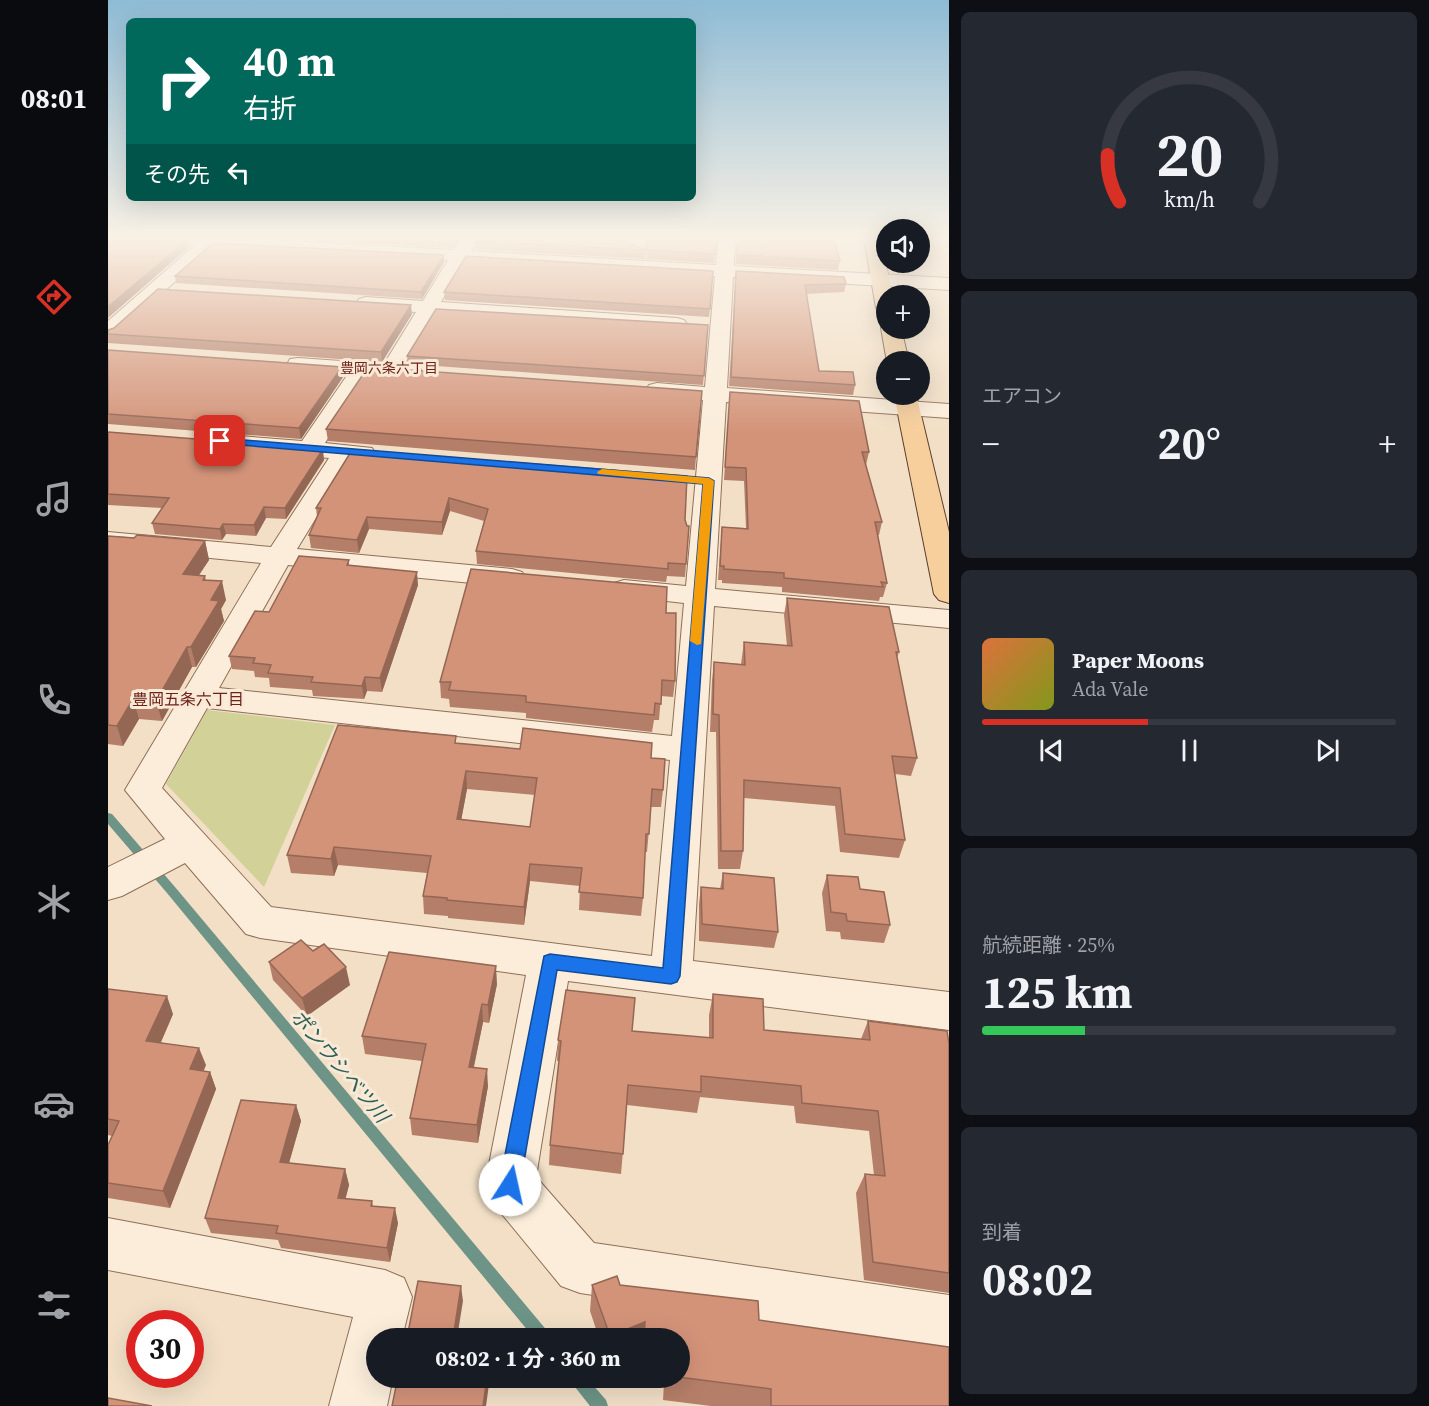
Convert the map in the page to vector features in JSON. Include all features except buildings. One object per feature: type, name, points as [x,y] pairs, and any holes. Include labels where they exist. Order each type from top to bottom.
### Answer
[{"type":"main road","points":[[908,405],[949,594]]},
{"type":"street","points":[[108,332],[139,304]]},
{"type":"street","points":[[368,304],[720,327]]},
{"type":"street","points":[[390,371],[432,304]]},
{"type":"street","points":[[671,976],[700,596],[697,480],[715,395],[722,304]]},
{"type":"street","points":[[281,363],[437,374]]},
{"type":"street","points":[[309,448],[362,369]]},
{"type":"street","points":[[634,389],[715,395],[876,400]]},
{"type":"street","points":[[924,405],[949,411]]},
{"type":"street","points":[[202,440],[392,455]]},
{"type":"street","points":[[345,451],[279,556],[142,790],[178,850],[260,922],[550,962],[949,1011]]},
{"type":"street","points":[[108,540],[540,581]]},
{"type":"street","points":[[597,586],[949,619]]},
{"type":"street","points":[[196,696],[689,750]]},
{"type":"street","points":[[111,884],[178,850]]},
{"type":"street","points":[[550,962],[510,1185],[580,1267],[949,1322]]},
{"type":"street","points":[[108,1244],[385,1297],[358,1406]]},
{"type":"green space","points":[[207,710],[335,725],[264,887],[166,784]]},
{"type":"waterway","name":"ポンウシベツ川","points":[[108,817],[536,1328]]},
{"type":"waterway","name":"ポンウシベツ川","points":[[585,1388],[600,1406]]},
{"type":"slow traffic","points":[[602,472],[709,481],[697,641]]},
{"type":"district","name":"豊岡六条六丁目","points":[[389,368]]},
{"type":"district","name":"豊岡五条六丁目","points":[[188,699]]},
{"type":"route","points":[[220,441],[709,481],[671,976],[550,962],[510,1185]]}]
